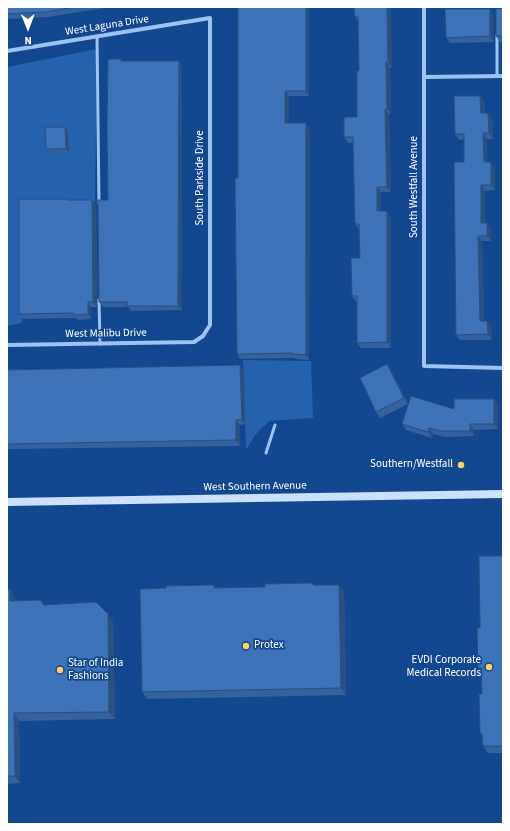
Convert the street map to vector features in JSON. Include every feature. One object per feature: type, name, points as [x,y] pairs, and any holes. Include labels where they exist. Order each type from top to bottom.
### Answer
[{"type":"main road","name":"West Southern Avenue","points":[[7,502],[503,494]]},
{"type":"street","name":"South Westfall Avenue","points":[[424,7],[424,366],[503,368]]},
{"type":"street","name":"West Laguna Drive","points":[[7,51],[210,18]]},
{"type":"street","name":"South Parkside Drive","points":[[204,336],[210,325],[210,18]]},
{"type":"street","points":[[424,77],[503,76]]},
{"type":"street","name":"West Malibu Drive","points":[[7,344],[194,342],[204,336]]},
{"type":"lane","points":[[497,31],[497,76]]},
{"type":"lane","points":[[97,37],[99,212]]},
{"type":"lane","points":[[99,292],[100,344]]},
{"type":"lane","points":[[266,453],[275,425]]},
{"type":"shaded area","points":[[97,49],[95,205],[23,200],[22,323],[7,326],[7,67]]},
{"type":"shaded area","points":[[243,360],[311,361],[313,418],[269,421],[255,435],[246,450]]},
{"type":"building","points":[[7,7],[75,7],[45,12],[7,14]]},
{"type":"building","points":[[238,7],[306,7],[306,91],[285,91],[285,123],[306,123],[306,355],[293,353],[237,354],[235,178],[238,178]]},
{"type":"building","points":[[354,7],[387,7],[388,62],[386,62],[387,109],[385,109],[387,187],[377,187],[377,211],[387,211],[387,342],[357,343],[357,296],[352,296],[351,258],[360,258],[359,224],[355,224],[353,137],[344,137],[344,117],[357,117],[357,71],[359,71],[358,17],[355,17]]},
{"type":"building","points":[[503,8],[503,36],[496,36],[496,9]]},
{"type":"building","points":[[445,9],[490,9],[490,36],[446,38]]},
{"type":"building","points":[[108,59],[121,59],[121,61],[179,61],[178,306],[127,306],[127,302],[99,302],[98,200],[108,200]]},
{"type":"building","points":[[454,96],[480,96],[481,113],[488,113],[489,133],[483,133],[484,162],[491,162],[491,185],[481,185],[481,223],[487,223],[487,236],[478,236],[480,321],[487,321],[488,334],[456,335],[454,162],[464,162],[464,134],[455,134]]},
{"type":"building","points":[[45,127],[65,127],[66,149],[46,149]]},
{"type":"building","points":[[19,199],[92,200],[93,302],[88,302],[88,314],[19,314]]},
{"type":"building","points":[[387,364],[404,398],[376,412],[360,378]]},
{"type":"building","points":[[240,365],[242,419],[236,420],[236,440],[7,444],[7,370]]},
{"type":"building","points":[[411,396],[454,409],[454,399],[494,399],[494,424],[470,424],[470,431],[441,431],[429,428],[428,432],[402,424]]},
{"type":"building","points":[[479,556],[503,556],[503,746],[483,746],[482,733],[480,733],[479,694],[482,694],[481,668],[478,668],[477,628],[480,628]]},
{"type":"building","name":"Protex","points":[[313,583],[313,585],[339,585],[341,688],[142,692],[140,589],[166,588],[166,586],[214,585],[214,588],[265,587],[265,584]]},
{"type":"building","name":"Star of India Fashions","points":[[10,588],[10,601],[40,600],[44,605],[96,602],[108,614],[109,712],[14,713],[15,776],[7,776],[7,592]]},
{"type":"place","name":"Southern/Westfall","points":[[461,465]]},
{"type":"place","name":"Protex","points":[[246,646]]},
{"type":"place","name":"EVDI Corporate Medical Records","points":[[489,667]]},
{"type":"place","name":"Star of India Fashions","points":[[60,670]]}]
